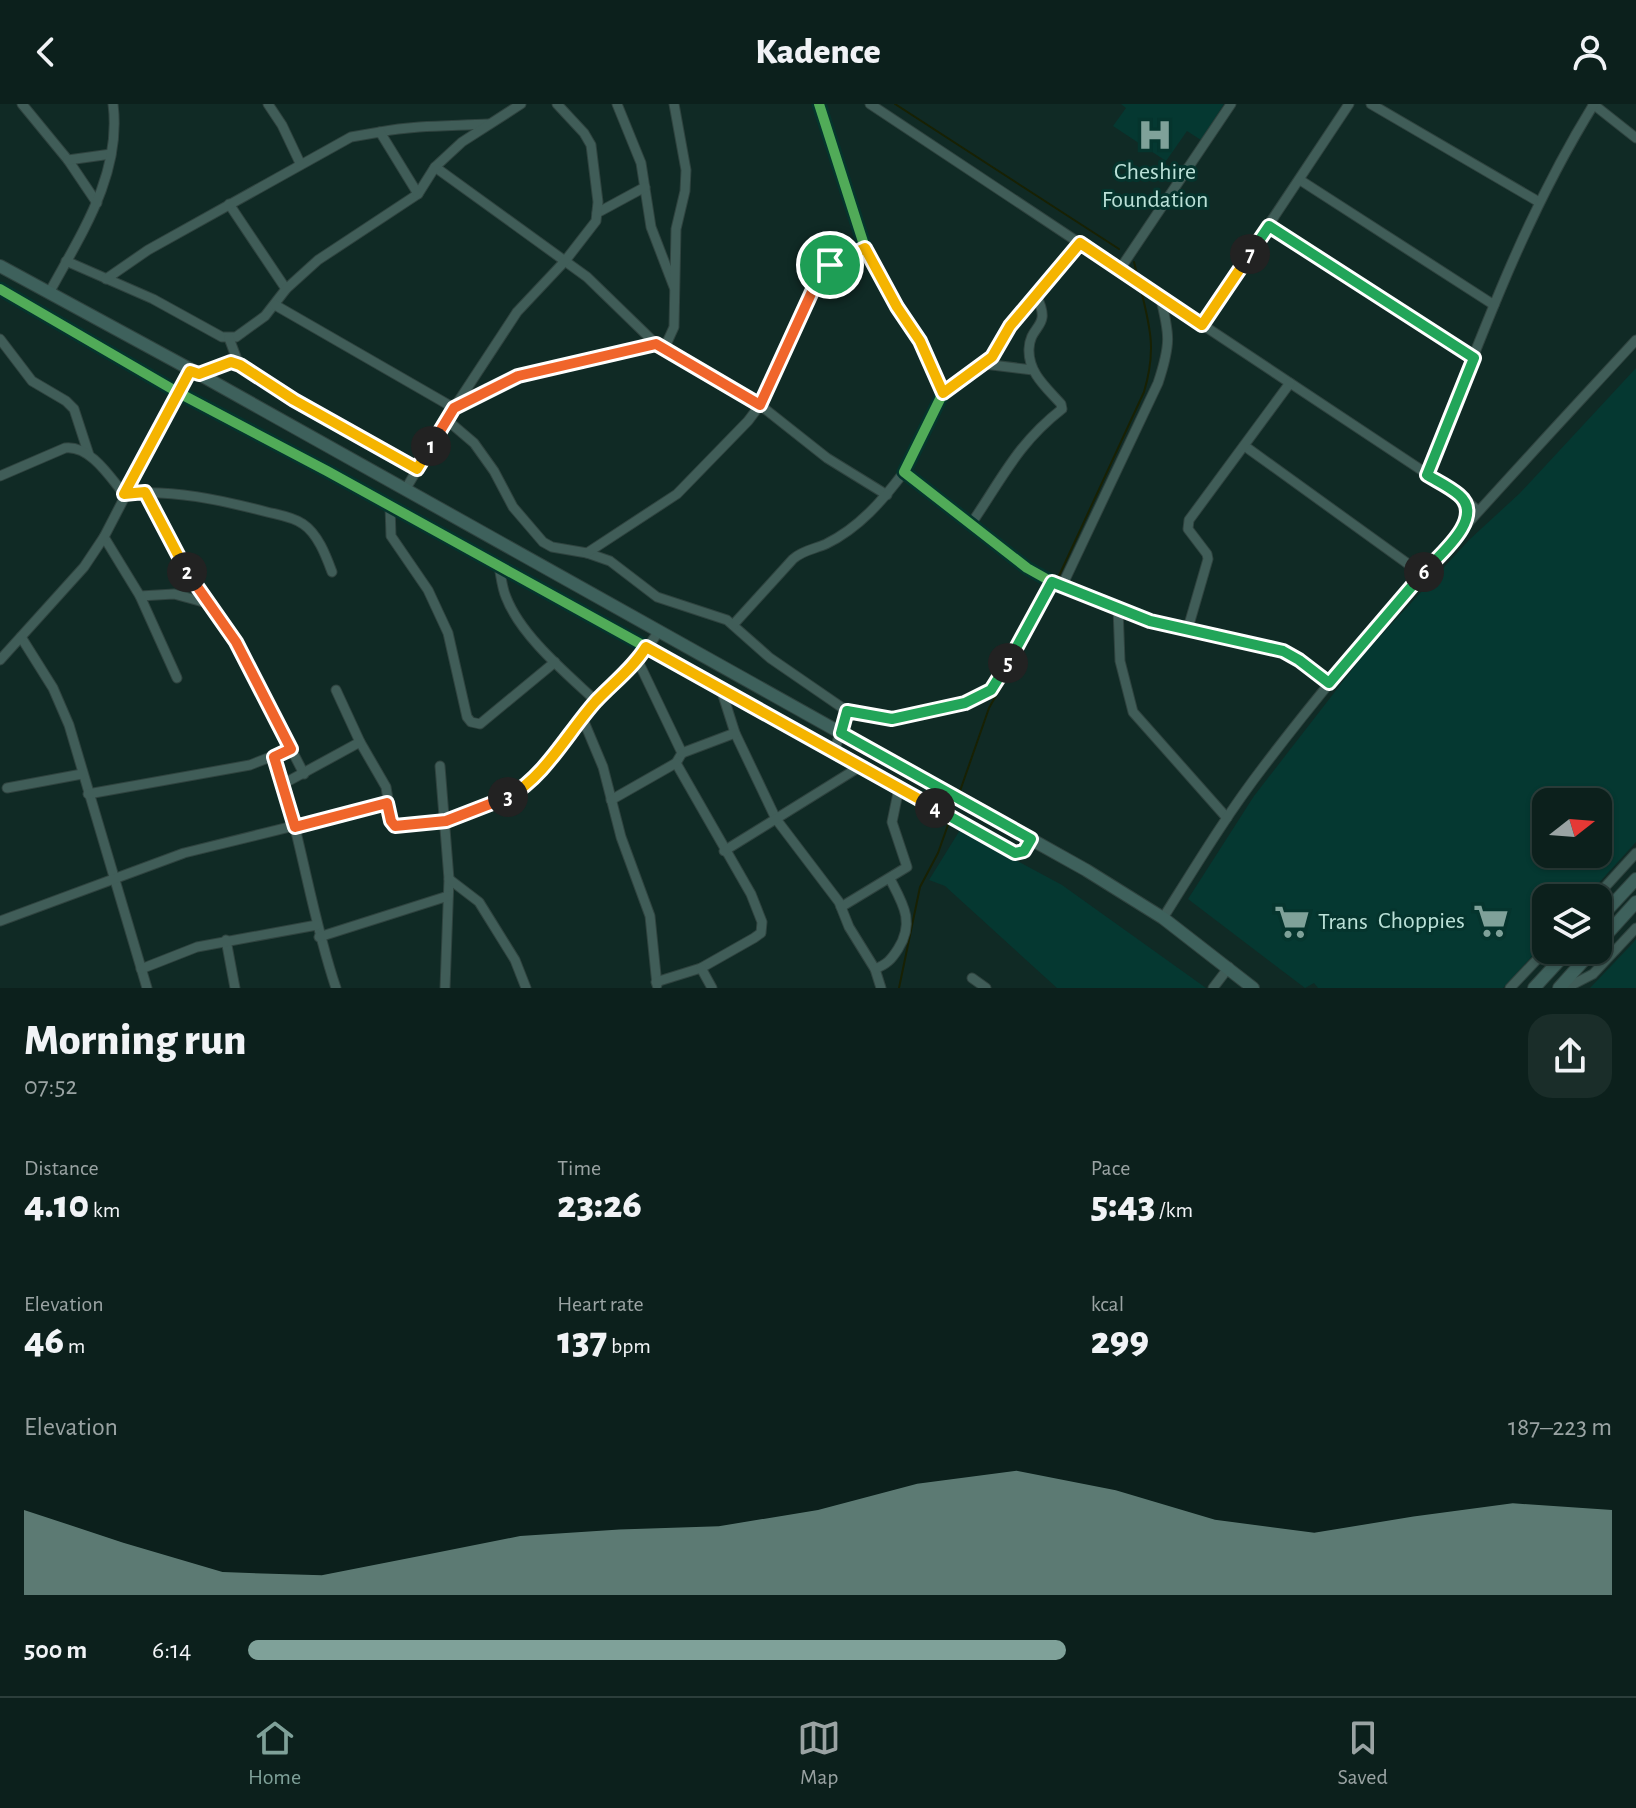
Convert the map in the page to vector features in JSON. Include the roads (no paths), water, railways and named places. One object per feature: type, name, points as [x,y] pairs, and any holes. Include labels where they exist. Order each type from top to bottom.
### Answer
[{"type":"main road","points":[[0,266],[1031,839],[1163,918],[1253,988]]},
{"type":"main road","points":[[1612,905],[1636,879]]},
{"type":"main road","points":[[1612,929],[1636,902]]},
{"type":"main road","points":[[1534,988],[1556,964]]},
{"type":"main road","points":[[1559,988],[1580,964]]},
{"type":"street","points":[[22,104],[68,160],[97,203]]},
{"type":"street","points":[[49,293],[97,203],[111,154],[115,118],[113,104]]},
{"type":"street","points":[[268,104],[300,163]]},
{"type":"street","points":[[66,261],[153,299],[229,338],[247,331],[318,260],[418,194],[435,167],[462,142],[521,104]]},
{"type":"street","points":[[405,490],[517,312],[565,261],[593,225],[597,213],[591,145],[557,104]]},
{"type":"street","points":[[617,104],[641,163],[651,227],[675,290]]},
{"type":"street","points":[[454,408],[518,376],[660,346],[674,327],[676,229],[685,191],[686,170],[674,104]]},
{"type":"street","points":[[819,104],[865,248],[897,307],[920,341],[943,393]]},
{"type":"street","points":[[870,104],[1462,497],[1478,511]]},
{"type":"street","points":[[1120,269],[1231,104]]},
{"type":"street","points":[[1202,325],[1349,104]]},
{"type":"street","points":[[1371,104],[1539,202]]},
{"type":"street","points":[[1427,475],[1494,305],[1539,202],[1594,104],[1636,138]]},
{"type":"street","points":[[106,279],[148,250],[351,137],[418,126],[489,124]]},
{"type":"street","points":[[380,132],[418,194]]},
{"type":"street","points":[[68,160],[111,154]]},
{"type":"street","points":[[435,167],[587,277],[660,346],[760,405],[827,458],[887,495]]},
{"type":"street","points":[[1300,180],[1494,305]]},
{"type":"street","points":[[597,213],[645,187]]},
{"type":"street","points":[[229,204],[286,289]]},
{"type":"street","points":[[1269,226],[1474,358]]},
{"type":"street","points":[[733,625],[800,552],[824,545],[837,537],[887,495],[904,472],[943,393],[992,357],[1010,326],[1080,243]]},
{"type":"street","points":[[587,553],[677,494],[748,421],[760,405],[821,272],[865,248]]},
{"type":"street","points":[[0,289],[179,393],[390,506],[1015,853],[1024,851],[1031,839]]},
{"type":"street","points":[[971,524],[1013,457],[1030,436],[1062,409],[1033,370],[1029,347],[1044,310],[1036,295]]},
{"type":"street","points":[[447,420],[474,443],[494,471],[513,507],[543,542],[610,561],[657,597],[722,618],[770,658],[847,711],[892,719],[965,703],[991,690],[1057,584],[1158,383],[1167,356],[1169,334],[1160,296]]},
{"type":"street","points":[[275,305],[454,408]]},
{"type":"street","points":[[229,338],[240,365]]},
{"type":"street","points":[[0,339],[32,381],[74,409],[90,456]]},
{"type":"street","points":[[1163,918],[1227,818],[1329,683],[1478,511],[1636,340]]},
{"type":"street","points":[[0,660],[84,567],[104,537],[179,393],[195,372],[231,362],[240,365],[294,400],[417,469]]},
{"type":"street","points":[[984,364],[1033,370]]},
{"type":"street","points":[[1188,628],[1208,559],[1188,529],[1189,520],[1246,447],[1290,383]]},
{"type":"street","points":[[0,476],[73,447],[90,456],[124,494]]},
{"type":"street","points":[[1246,447],[1422,574]]},
{"type":"street","points":[[904,472],[1027,568],[1057,584],[1154,622],[1283,651],[1329,683]]},
{"type":"street","points":[[124,494],[145,492],[205,497],[290,518],[305,525],[319,543],[332,572]]},
{"type":"street","points":[[145,492],[172,546],[207,603],[236,642],[304,774]]},
{"type":"street","points":[[1462,497],[1468,513],[1463,529]]},
{"type":"street","points":[[390,506],[391,536],[428,590],[448,633],[467,717],[471,722],[480,724],[555,662]]},
{"type":"street","points":[[104,537],[140,596],[177,678]]},
{"type":"street","points":[[499,566],[504,594],[517,617],[555,662],[596,701]]},
{"type":"street","points":[[140,596],[174,594],[207,603]]},
{"type":"street","points":[[1118,608],[1120,661],[1133,712],[1227,818]]},
{"type":"street","points":[[336,690],[360,742],[386,787],[391,821],[395,826],[446,821],[518,792],[596,701],[638,661],[659,631]]},
{"type":"street","points":[[21,637],[62,705],[146,988]]},
{"type":"street","points":[[638,661],[682,753]]},
{"type":"street","points":[[721,689],[735,733],[776,819],[841,907],[849,927],[875,969],[881,988]]},
{"type":"street","points":[[834,752],[847,711]]},
{"type":"street","points":[[582,717],[603,767],[629,864],[652,925],[657,985],[701,968],[754,938],[763,929],[751,894],[676,763]]},
{"type":"street","points":[[611,800],[676,763],[682,753],[735,733]]},
{"type":"street","points":[[283,784],[360,742]]},
{"type":"street","points":[[88,794],[250,765],[291,749]]},
{"type":"street","points":[[274,757],[295,827],[319,937],[336,988]]},
{"type":"street","points":[[440,766],[449,879],[445,988]]},
{"type":"street","points":[[724,851],[861,766]]},
{"type":"street","points":[[7,788],[82,774]]},
{"type":"street","points":[[841,907],[907,866],[892,822],[899,788]]},
{"type":"street","points":[[0,921],[112,877],[184,853],[387,803]]},
{"type":"street","points":[[1608,884],[1636,853]]},
{"type":"street","points":[[449,879],[479,902],[515,960],[526,988]]},
{"type":"street","points":[[875,969],[889,963],[907,933],[904,907],[890,879]]},
{"type":"street","points":[[319,937],[448,896]]},
{"type":"street","points":[[141,969],[192,948],[317,925]]},
{"type":"street","points":[[1566,988],[1593,974],[1636,928]]},
{"type":"street","points":[[226,940],[235,988]]},
{"type":"street","points":[[1510,988],[1533,964]]},
{"type":"street","points":[[1213,988],[1229,967]]},
{"type":"street","points":[[701,968],[712,988]]},
{"type":"street","points":[[972,978],[986,988]]},
{"type":"waterway","points":[[895,104],[1119,249]]},
{"type":"waterway","points":[[1134,262],[1137,274]]},
{"type":"waterway","points":[[1058,578],[1144,392],[1151,341],[1141,290]]},
{"type":"waterway","points":[[960,791],[989,708],[1053,589]]},
{"type":"waterway","points":[[899,988],[920,887],[938,853],[949,822]]},
{"type":"place","name":"Cheshire Foundation","points":[[1155,135]]},
{"type":"place","name":"Choppies","points":[[1491,921]]},
{"type":"place","name":"Trans","points":[[1292,922]]}]
